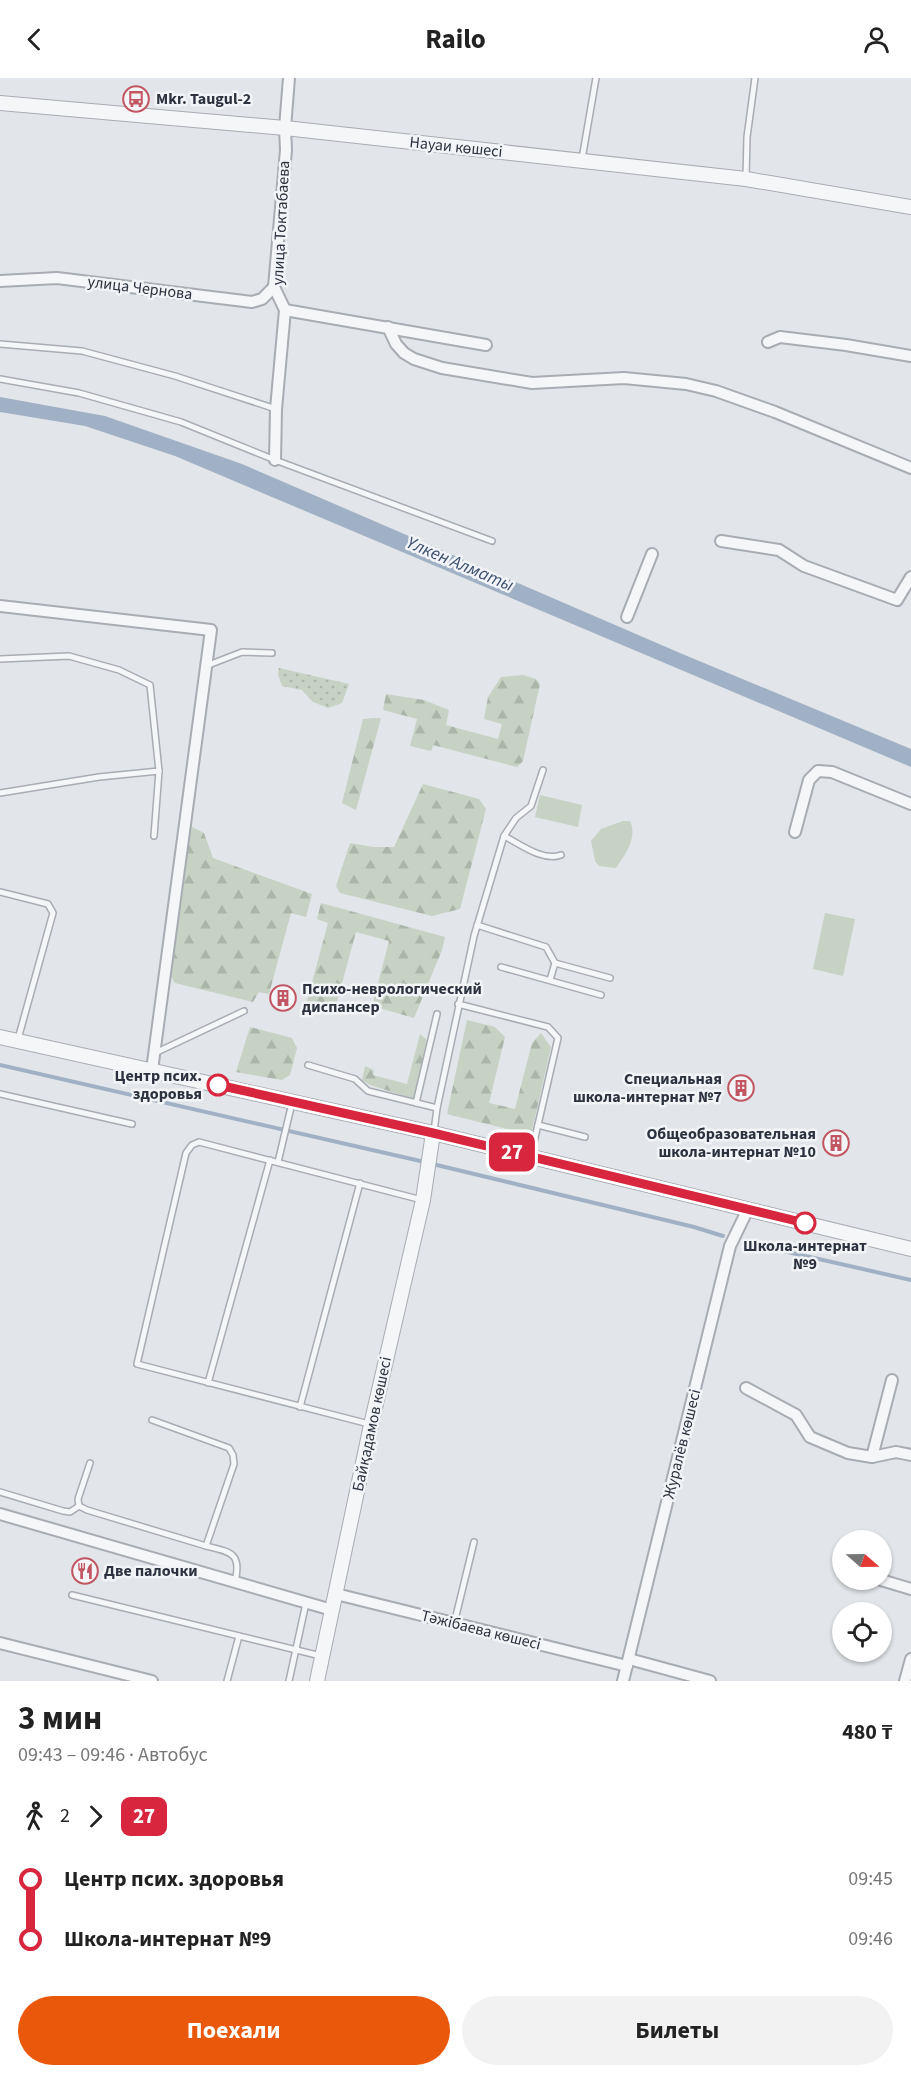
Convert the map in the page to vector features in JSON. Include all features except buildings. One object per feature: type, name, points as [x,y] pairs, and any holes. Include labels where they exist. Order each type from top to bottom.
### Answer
[{"type":"street","name":"улица Токтабаева","points":[[275,460],[276,409],[285,310],[274,287],[286,150],[285,128],[289,78]]},
{"type":"street","name":"Науаи көшесі","points":[[0,103],[285,128],[746,179],[911,207]]},
{"type":"street","name":"улица Чернова","points":[[0,281],[57,278],[252,302],[262,299],[274,287]]},
{"type":"street","points":[[285,310],[486,345]]},
{"type":"street","points":[[388,327],[396,345],[404,353],[414,359],[442,368],[531,383],[624,378],[686,384],[716,391],[774,412],[911,468]]},
{"type":"street","points":[[768,342],[780,337],[911,356]]},
{"type":"street","points":[[721,541],[779,550],[804,566],[897,600],[911,577]]},
{"type":"street","points":[[627,617],[651,554]]},
{"type":"street","points":[[0,606],[211,630],[152,1070]]},
{"type":"street","points":[[795,832],[809,780],[818,771],[832,772],[911,804]]},
{"type":"street","points":[[0,1037],[152,1070],[292,1104],[433,1133],[911,1249]]},
{"type":"street","name":"Байқадамов көшесі","points":[[318,1681],[371,1425],[423,1200],[433,1133]]},
{"type":"street","name":"Журалёв көшесі","points":[[623,1681],[730,1246],[748,1209]]},
{"type":"street","points":[[872,1457],[892,1380]]},
{"type":"street","points":[[746,1388],[796,1415],[810,1437],[849,1453],[872,1457],[896,1452],[911,1455]]},
{"type":"street","points":[[0,1514],[332,1611]]},
{"type":"street","points":[[892,1583],[911,1589]]},
{"type":"street","name":"Тәжібаева көшесі","points":[[336,1594],[710,1681]]},
{"type":"street","points":[[0,1643],[152,1681]]},
{"type":"street","points":[[905,1681],[911,1659]]},
{"type":"lane","points":[[581,161],[596,78]]},
{"type":"lane","points":[[746,179],[747,137],[755,78]]},
{"type":"lane","points":[[0,344],[82,351],[176,376],[276,409]]},
{"type":"lane","points":[[0,379],[79,393],[181,422],[275,460],[492,541]]},
{"type":"lane","points":[[206,666],[242,652],[272,653]]},
{"type":"lane","points":[[0,659],[69,656],[119,670],[150,686],[159,771],[154,836]]},
{"type":"lane","points":[[433,1133],[436,1108],[458,1004],[477,925],[504,836],[516,818],[531,806],[543,770]]},
{"type":"lane","points":[[0,793],[99,777],[159,771]]},
{"type":"lane","points":[[504,836],[546,857],[554,858],[561,855]]},
{"type":"lane","points":[[0,892],[48,904],[54,913],[18,1041]]},
{"type":"lane","points":[[477,925],[546,947],[555,963],[610,978]]},
{"type":"lane","points":[[550,980],[555,963]]},
{"type":"lane","points":[[501,967],[602,995]]},
{"type":"lane","points":[[458,1004],[548,1027],[558,1038],[531,1157]]},
{"type":"lane","points":[[154,1054],[244,1011]]},
{"type":"lane","points":[[416,1103],[437,1014]]},
{"type":"lane","points":[[308,1065],[355,1079],[368,1091],[436,1108]]},
{"type":"lane","points":[[0,1094],[132,1124]]},
{"type":"lane","points":[[278,1162],[292,1104]]},
{"type":"lane","points":[[537,1125],[585,1137]]},
{"type":"lane","points":[[371,1425],[137,1364],[186,1153],[192,1145],[199,1142],[423,1200]]},
{"type":"lane","points":[[208,1383],[270,1160]]},
{"type":"lane","points":[[300,1407],[360,1183]]},
{"type":"lane","points":[[152,1420],[229,1448],[233,1455],[234,1464],[206,1546]]},
{"type":"lane","points":[[79,1506],[78,1498],[90,1463]]},
{"type":"lane","points":[[0,1492],[63,1512],[70,1512],[79,1506]]},
{"type":"lane","points":[[79,1506],[230,1552],[236,1558],[238,1570],[235,1582]]},
{"type":"lane","points":[[454,1623],[474,1542]]},
{"type":"lane","points":[[72,1595],[323,1656]]},
{"type":"lane","points":[[289,1681],[306,1603]]},
{"type":"lane","points":[[227,1681],[239,1636]]},
{"type":"green space","points":[[279,668],[349,684],[342,703],[328,708],[313,702],[302,690],[282,686],[278,674]]},
{"type":"green space","points":[[523,675],[536,679],[540,684],[523,761],[517,767],[433,745],[431,751],[410,746],[417,719],[383,710],[386,694],[424,700],[449,710],[446,725],[498,739],[502,724],[484,719],[488,697],[501,677]]},
{"type":"green space","points":[[381,718],[356,810],[342,803],[363,719]]},
{"type":"green space","points":[[423,784],[479,799],[486,809],[460,909],[432,916],[340,893],[336,886],[350,843],[373,847],[394,847]]},
{"type":"green space","points":[[540,795],[582,805],[578,827],[535,817]]},
{"type":"green space","points":[[623,821],[630,821],[632,827],[631,839],[626,852],[616,868],[599,866],[595,861],[591,841],[601,829]]},
{"type":"green space","points":[[190,826],[204,833],[213,858],[312,894],[306,917],[291,913],[269,994],[259,992],[253,1002],[175,983],[169,973]]},
{"type":"green space","points":[[321,903],[445,937],[442,950],[414,1018],[372,1006],[389,941],[356,932],[335,1009],[307,1001],[328,923],[317,919]]},
{"type":"green space","points":[[825,913],[855,919],[843,976],[813,969]]},
{"type":"green space","points":[[467,1020],[495,1027],[505,1037],[489,1103],[515,1109],[532,1043],[541,1033],[551,1047],[531,1135],[447,1114]]},
{"type":"green space","points":[[250,1027],[292,1038],[297,1048],[290,1075],[282,1080],[236,1072]]},
{"type":"green space","points":[[420,1034],[427,1040],[414,1099],[370,1085],[362,1080],[365,1066],[374,1070],[373,1075],[407,1084]]},
{"type":"water","name":"Үлкен Алматы","points":[[0,397],[105,416],[242,464],[680,653],[911,749],[911,767],[175,456],[85,426],[0,412]]},
{"type":"waterway","points":[[0,1065],[416,1160],[723,1236]]},
{"type":"waterway","points":[[744,1242],[911,1280]]},
{"type":"bus line","name":"27","points":[[218,1085],[433,1133],[805,1223]]},
{"type":"place","name":"Mkr. Taugul-2","points":[[136,99]]},
{"type":"place","name":"Психо-неврологический диспансер","points":[[283,998]]},
{"type":"place","name":"Центр псих. здоровья","points":[[218,1085]]},
{"type":"place","name":"Специальная школа-интернат №7","points":[[741,1088]]},
{"type":"place","name":"Общеобразовательная школа-интернат №10","points":[[836,1143]]},
{"type":"place","name":"Школа-интернат №9","points":[[805,1223]]},
{"type":"place","name":"Две палочки","points":[[85,1571]]}]
